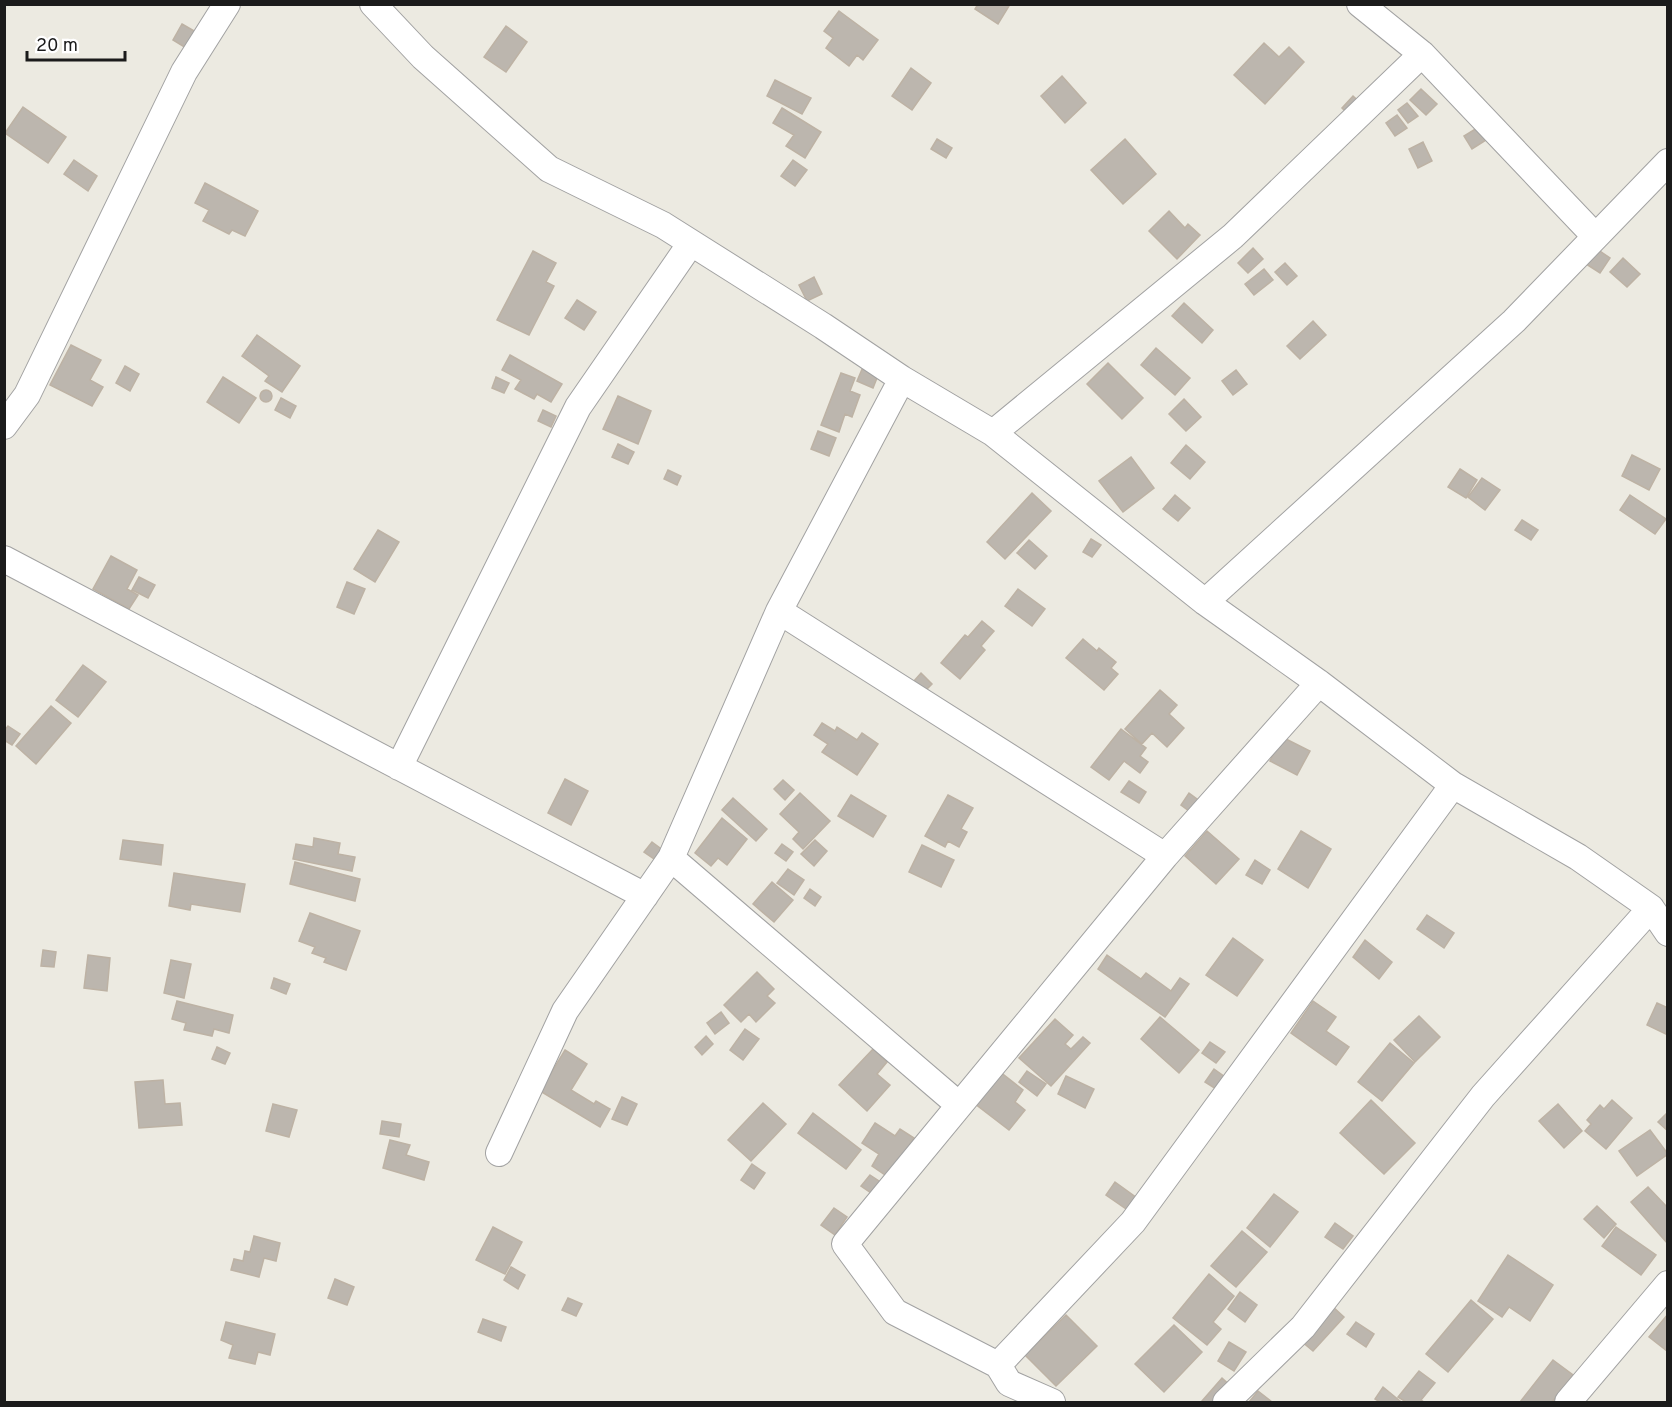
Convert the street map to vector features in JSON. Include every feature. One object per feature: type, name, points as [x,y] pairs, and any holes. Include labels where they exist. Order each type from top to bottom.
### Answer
[{"type":"street","points":[[4,426],[27,395],[184,72],[227,4]]},
{"type":"street","points":[[374,4],[423,57],[549,169],[663,225],[902,379],[993,433],[1205,602],[1319,683],[1453,785],[1578,857],[1651,908],[1668,933]]},
{"type":"street","points":[[1360,4],[1422,54],[1595,236]]},
{"type":"street","points":[[993,433],[1233,236],[1422,54]]},
{"type":"street","points":[[1205,602],[1514,321],[1668,162]]},
{"type":"street","points":[[399,767],[578,407],[691,243]]},
{"type":"street","points":[[500,1153],[566,1011],[671,858],[779,610],[902,379]]},
{"type":"street","points":[[4,559],[645,896]]},
{"type":"street","points":[[779,610],[1166,856]]},
{"type":"street","points":[[1052,1402],[1009,1383],[998,1365],[895,1312],[845,1244],[1166,856],[1319,683]]},
{"type":"street","points":[[998,1365],[1133,1222],[1453,785]]},
{"type":"street","points":[[671,858],[959,1105]]},
{"type":"street","points":[[1226,1402],[1303,1327],[1483,1096],[1651,908]]},
{"type":"street","points":[[1568,1402],[1668,1284]]},
{"type":"building","points":[[978,4],[1006,4],[1009,6],[998,24],[975,9]]},
{"type":"building","points":[[839,11],[878,40],[863,60],[857,55],[849,66],[826,48],[833,38],[824,31]]},
{"type":"building","points":[[182,24],[196,32],[186,48],[173,40]]},
{"type":"building","points":[[506,26],[527,42],[506,72],[484,57]]},
{"type":"building","points":[[1264,43],[1279,57],[1289,47],[1304,62],[1265,104],[1234,75]]},
{"type":"building","points":[[911,68],[931,83],[912,110],[892,96]]},
{"type":"building","points":[[1062,76],[1086,103],[1065,123],[1041,96]]},
{"type":"building","points":[[775,80],[811,98],[802,114],[767,96]]},
{"type":"building","points":[[1421,89],[1437,104],[1426,115],[1410,100]]},
{"type":"building","points":[[1353,96],[1365,107],[1353,119],[1342,108]]},
{"type":"building","points":[[1407,103],[1418,116],[1408,123],[1398,110]]},
{"type":"building","points":[[23,107],[66,137],[48,163],[5,133]]},
{"type":"building","points":[[782,108],[821,132],[805,158],[786,146],[794,135],[773,123]]},
{"type":"building","points":[[1397,115],[1407,128],[1395,136],[1386,123]]},
{"type":"building","points":[[1477,128],[1486,140],[1472,149],[1464,136]]},
{"type":"building","points":[[937,139],[952,148],[946,158],[931,149]]},
{"type":"building","points":[[1125,139],[1156,174],[1123,204],[1091,170]]},
{"type":"building","points":[[1423,142],[1432,161],[1418,168],[1409,149]]},
{"type":"building","points":[[74,160],[97,176],[88,191],[64,174]]},
{"type":"building","points":[[793,160],[807,170],[795,186],[781,176]]},
{"type":"building","points":[[205,183],[258,211],[245,236],[232,230],[229,234],[203,221],[209,210],[195,203]]},
{"type":"building","points":[[1169,211],[1185,228],[1188,224],[1200,235],[1177,259],[1149,231]]},
{"type":"building","points":[[1594,247],[1610,258],[1600,273],[1583,262]]},
{"type":"building","points":[[1253,248],[1263,259],[1248,273],[1238,263]]},
{"type":"building","points":[[533,251],[556,263],[546,282],[554,286],[529,335],[497,320]]},
{"type":"building","points":[[1623,258],[1640,274],[1627,287],[1610,272]]},
{"type":"building","points":[[1285,263],[1297,276],[1287,285],[1275,272]]},
{"type":"building","points":[[1264,269],[1273,280],[1254,295],[1245,284]]},
{"type":"building","points":[[814,277],[822,294],[807,301],[799,285]]},
{"type":"building","points":[[577,300],[596,312],[584,330],[565,318]]},
{"type":"building","points":[[1184,303],[1213,330],[1202,343],[1172,316]]},
{"type":"building","points":[[1313,321],[1326,335],[1300,359],[1287,346]]},
{"type":"building","points":[[257,335],[300,366],[282,392],[265,381],[269,376],[242,356]]},
{"type":"building","points":[[71,345],[101,360],[90,380],[103,387],[92,406],[50,385]]},
{"type":"building","points":[[1156,348],[1190,378],[1175,395],[1141,365]]},
{"type":"building","points":[[510,355],[562,384],[551,402],[537,394],[534,399],[515,389],[521,380],[502,370]]},
{"type":"building","points":[[1108,363],[1143,398],[1122,419],[1087,384]]},
{"type":"building","points":[[125,366],[139,374],[130,391],[116,383]]},
{"type":"building","points":[[863,367],[879,373],[873,388],[857,381]]},
{"type":"building","points":[[1236,370],[1247,384],[1233,395],[1222,381]]},
{"type":"building","points":[[841,373],[855,378],[850,391],[860,395],[852,417],[845,414],[839,432],[821,425]]},
{"type":"building","points":[[223,377],[256,398],[239,423],[207,402]]},
{"type":"building","points":[[496,377],[509,383],[504,393],[492,388]]},
{"type":"building","points":[[268,390],[272,396],[268,402],[264,402],[260,394]]},
{"type":"building","points":[[618,396],[651,411],[638,444],[603,429]]},
{"type":"building","points":[[281,398],[296,406],[290,418],[275,410]]},
{"type":"building","points":[[1184,399],[1201,417],[1186,431],[1169,414]]},
{"type":"building","points":[[543,410],[556,416],[551,427],[538,421]]},
{"type":"building","points":[[818,431],[836,438],[829,456],[811,449]]},
{"type":"building","points":[[618,444],[634,452],[628,464],[612,457]]},
{"type":"building","points":[[1186,445],[1205,462],[1190,479],[1171,463]]},
{"type":"building","points":[[1632,455],[1660,469],[1649,490],[1622,476]]},
{"type":"building","points":[[1131,457],[1154,488],[1123,512],[1099,481]]},
{"type":"building","points":[[1460,469],[1477,480],[1466,498],[1448,487]]},
{"type":"building","points":[[668,470],[681,476],[677,485],[664,479]]},
{"type":"building","points":[[1482,478],[1500,490],[1485,510],[1468,497]]},
{"type":"building","points":[[1032,493],[1051,511],[1005,559],[987,542]]},
{"type":"building","points":[[1175,495],[1190,508],[1178,521],[1163,509]]},
{"type":"building","points":[[1630,495],[1666,519],[1655,534],[1620,510]]},
{"type":"building","points":[[1522,520],[1538,530],[1531,540],[1515,530]]},
{"type":"building","points":[[378,530],[399,542],[375,582],[354,569]]},
{"type":"building","points":[[1091,539],[1101,545],[1092,557],[1083,552]]},
{"type":"building","points":[[1029,540],[1047,556],[1035,569],[1017,553]]},
{"type":"building","points":[[111,556],[137,570],[127,589],[138,595],[129,609],[93,589]]},
{"type":"building","points":[[139,577],[155,585],[148,598],[132,590]]},
{"type":"building","points":[[347,582],[365,589],[354,614],[337,607]]},
{"type":"building","points":[[1018,589],[1045,609],[1032,626],[1005,606]]},
{"type":"building","points":[[982,621],[994,631],[981,646],[985,650],[960,679],[941,663],[965,635],[968,637]]},
{"type":"building","points":[[1083,639],[1097,651],[1099,648],[1116,662],[1111,668],[1118,674],[1104,690],[1066,658]]},
{"type":"building","points":[[83,665],[106,682],[78,717],[56,700]]},
{"type":"building","points":[[921,673],[932,684],[925,691],[914,681]]},
{"type":"building","points":[[1160,690],[1177,705],[1169,714],[1184,728],[1167,747],[1152,733],[1142,744],[1125,729]]},
{"type":"building","points":[[51,706],[71,723],[36,764],[16,746]]},
{"type":"building","points":[[822,723],[835,731],[837,727],[857,740],[862,733],[878,744],[857,775],[822,752],[828,744],[814,735]]},
{"type":"building","points":[[8,726],[20,734],[12,745],[4,740],[4,731]]},
{"type":"building","points":[[1121,729],[1146,748],[1140,756],[1148,762],[1140,773],[1124,761],[1109,780],[1091,767]]},
{"type":"building","points":[[1282,737],[1310,751],[1297,775],[1270,761]]},
{"type":"building","points":[[565,779],[588,791],[571,825],[548,813]]},
{"type":"building","points":[[783,780],[794,790],[785,800],[774,789]]},
{"type":"building","points":[[1129,781],[1146,792],[1139,803],[1121,792]]},
{"type":"building","points":[[800,793],[830,821],[803,849],[793,839],[799,832],[780,814]]},
{"type":"building","points":[[1189,793],[1201,802],[1193,814],[1181,805]]},
{"type":"building","points":[[851,795],[886,816],[873,837],[838,816]]},
{"type":"building","points":[[948,795],[973,808],[961,829],[967,832],[959,847],[948,841],[945,847],[925,836]]},
{"type":"building","points":[[733,798],[767,829],[756,841],[722,810]]},
{"type":"building","points":[[722,818],[747,839],[727,865],[718,858],[711,866],[695,853]]},
{"type":"building","points":[[1207,831],[1239,859],[1216,884],[1185,856]]},
{"type":"building","points":[[1301,831],[1331,849],[1308,888],[1278,869]]},
{"type":"building","points":[[314,838],[340,843],[338,854],[355,857],[352,871],[293,859],[296,844],[313,847]]},
{"type":"building","points":[[123,840],[163,845],[161,865],[120,859]]},
{"type":"building","points":[[815,840],[827,851],[814,866],[801,854]]},
{"type":"building","points":[[652,842],[664,851],[657,861],[644,852]]},
{"type":"building","points":[[782,844],[793,852],[786,861],[775,853]]},
{"type":"building","points":[[922,845],[954,860],[941,887],[909,872]]},
{"type":"building","points":[[1255,860],[1270,870],[1262,884],[1246,875]]},
{"type":"building","points":[[295,862],[360,879],[355,901],[290,884]]},
{"type":"building","points":[[788,869],[804,880],[794,895],[777,883]]},
{"type":"building","points":[[174,873],[245,884],[240,912],[191,904],[190,910],[169,906]]},
{"type":"building","points":[[772,882],[793,900],[774,922],[753,904]]},
{"type":"building","points":[[810,889],[821,897],[815,906],[804,898]]},
{"type":"building","points":[[310,913],[360,931],[346,970],[324,962],[326,958],[312,953],[315,947],[299,941]]},
{"type":"building","points":[[1427,915],[1454,933],[1444,948],[1417,929]]},
{"type":"building","points":[[1233,938],[1263,960],[1237,996],[1206,975]]},
{"type":"building","points":[[1365,940],[1392,962],[1379,979],[1353,957]]},
{"type":"building","points":[[43,950],[56,952],[54,967],[41,966]]},
{"type":"building","points":[[88,955],[110,958],[107,991],[84,988]]},
{"type":"building","points":[[1107,955],[1141,979],[1146,973],[1171,991],[1180,978],[1189,984],[1165,1017],[1098,969]]},
{"type":"building","points":[[171,960],[191,964],[184,998],[164,993]]},
{"type":"building","points":[[757,972],[774,989],[767,996],[775,1003],[756,1022],[749,1014],[741,1022],[724,1005]]},
{"type":"building","points":[[274,978],[290,984],[286,994],[271,988]]},
{"type":"building","points":[[177,1001],[233,1015],[229,1033],[214,1029],[212,1036],[184,1030],[186,1023],[172,1019]]},
{"type":"building","points":[[1313,1001],[1336,1017],[1326,1031],[1349,1047],[1336,1065],[1291,1033]]},
{"type":"building","points":[[1657,1003],[1668,1008],[1668,1035],[1647,1025]]},
{"type":"building","points":[[721,1012],[729,1023],[715,1034],[707,1023]]},
{"type":"building","points":[[1419,1016],[1440,1037],[1415,1062],[1394,1040]]},
{"type":"building","points":[[1160,1017],[1199,1050],[1179,1073],[1141,1039]]},
{"type":"building","points":[[1055,1019],[1073,1035],[1065,1044],[1071,1049],[1083,1037],[1090,1043],[1051,1086],[1019,1058]]},
{"type":"building","points":[[745,1029],[759,1039],[743,1060],[730,1050]]},
{"type":"building","points":[[706,1036],[713,1044],[702,1055],[695,1047]]},
{"type":"building","points":[[1210,1042],[1225,1052],[1216,1063],[1202,1053]]},
{"type":"building","points":[[1390,1043],[1414,1063],[1382,1101],[1358,1082]]},
{"type":"building","points":[[217,1047],[230,1053],[225,1064],[212,1059]]},
{"type":"building","points":[[873,1049],[887,1062],[877,1074],[890,1085],[867,1111],[839,1085]]},
{"type":"building","points":[[565,1050],[587,1064],[571,1090],[594,1104],[596,1101],[610,1109],[600,1127],[540,1091]]},
{"type":"building","points":[[1214,1069],[1225,1077],[1216,1089],[1205,1082]]},
{"type":"building","points":[[999,1071],[1023,1090],[1015,1102],[1025,1110],[1009,1130],[974,1103]]},
{"type":"building","points":[[1027,1071],[1046,1084],[1037,1096],[1019,1082]]},
{"type":"building","points":[[1066,1076],[1094,1089],[1085,1108],[1058,1094]]},
{"type":"building","points":[[163,1080],[165,1104],[180,1103],[182,1125],[139,1128],[135,1082]]},
{"type":"building","points":[[622,1097],[637,1104],[627,1125],[612,1119]]},
{"type":"building","points":[[1371,1100],[1415,1143],[1384,1174],[1340,1133]]},
{"type":"building","points":[[1612,1100],[1632,1118],[1606,1149],[1585,1131],[1591,1124],[1587,1120],[1600,1105],[1604,1109]]},
{"type":"building","points":[[763,1103],[786,1124],[751,1161],[728,1140]]},
{"type":"building","points":[[273,1104],[297,1110],[289,1137],[266,1131]]},
{"type":"building","points":[[1558,1104],[1582,1131],[1564,1148],[1539,1121]]},
{"type":"building","points":[[1668,1112],[1668,1131],[1658,1122]]},
{"type":"building","points":[[813,1113],[861,1150],[846,1169],[798,1133]]},
{"type":"building","points":[[382,1121],[401,1124],[399,1137],[380,1134]]},
{"type":"building","points":[[875,1123],[895,1136],[900,1129],[914,1138],[888,1177],[872,1166],[879,1154],[862,1143]]},
{"type":"building","points":[[1650,1130],[1668,1154],[1637,1176],[1619,1151]]},
{"type":"building","points":[[390,1140],[410,1145],[406,1155],[429,1162],[424,1180],[383,1168]]},
{"type":"building","points":[[752,1164],[765,1173],[754,1189],[741,1180]]},
{"type":"building","points":[[870,1175],[882,1183],[874,1195],[861,1186]]},
{"type":"building","points":[[1115,1182],[1137,1198],[1129,1211],[1106,1195]]},
{"type":"building","points":[[1648,1187],[1668,1208],[1668,1244],[1631,1202]]},
{"type":"building","points":[[1274,1194],[1298,1212],[1270,1247],[1247,1228]]},
{"type":"building","points":[[1597,1206],[1616,1224],[1604,1238],[1584,1219]]},
{"type":"building","points":[[834,1208],[847,1217],[835,1235],[821,1225]]},
{"type":"building","points":[[1335,1223],[1353,1236],[1343,1249],[1325,1237]]},
{"type":"building","points":[[493,1227],[522,1242],[505,1274],[476,1260]]},
{"type":"building","points":[[1616,1227],[1656,1255],[1641,1275],[1602,1246]]},
{"type":"building","points":[[1242,1231],[1267,1252],[1236,1287],[1211,1266]]},
{"type":"building","points":[[254,1236],[280,1243],[276,1261],[264,1258],[259,1277],[231,1270],[234,1259],[243,1261],[245,1251],[250,1252]]},
{"type":"building","points":[[1508,1255],[1553,1285],[1530,1321],[1509,1307],[1502,1317],[1478,1301]]},
{"type":"building","points":[[511,1267],[525,1275],[518,1289],[504,1280]]},
{"type":"building","points":[[1209,1274],[1234,1296],[1213,1322],[1221,1329],[1207,1345],[1173,1318]]},
{"type":"building","points":[[335,1279],[354,1287],[347,1305],[328,1298]]},
{"type":"building","points":[[1240,1292],[1257,1305],[1245,1322],[1228,1309]]},
{"type":"building","points":[[568,1298],[582,1304],[576,1316],[562,1310]]},
{"type":"building","points":[[1471,1300],[1493,1319],[1448,1372],[1426,1354]]},
{"type":"building","points":[[1332,1306],[1344,1317],[1313,1351],[1301,1341]]},
{"type":"building","points":[[1668,1314],[1668,1350],[1667,1351],[1649,1337]]},
{"type":"building","points":[[1066,1315],[1097,1346],[1056,1386],[1025,1355]]},
{"type":"building","points":[[483,1319],[506,1327],[501,1341],[478,1332]]},
{"type":"building","points":[[226,1322],[275,1334],[270,1355],[258,1352],[255,1364],[229,1358],[233,1345],[221,1340]]},
{"type":"building","points":[[1356,1322],[1374,1334],[1366,1347],[1347,1334]]},
{"type":"building","points":[[1174,1325],[1202,1352],[1164,1392],[1135,1364]]},
{"type":"building","points":[[1229,1342],[1246,1352],[1234,1371],[1218,1361]]},
{"type":"building","points":[[1553,1360],[1573,1375],[1552,1402],[1520,1402]]},
{"type":"building","points":[[1419,1371],[1435,1383],[1421,1400],[1424,1402],[1406,1402],[1398,1397]]},
{"type":"building","points":[[1222,1378],[1233,1388],[1220,1402],[1203,1402],[1202,1401]]},
{"type":"building","points":[[1383,1387],[1400,1401],[1380,1402],[1375,1399]]},
{"type":"building","points":[[1258,1391],[1272,1402],[1249,1402]]}]
